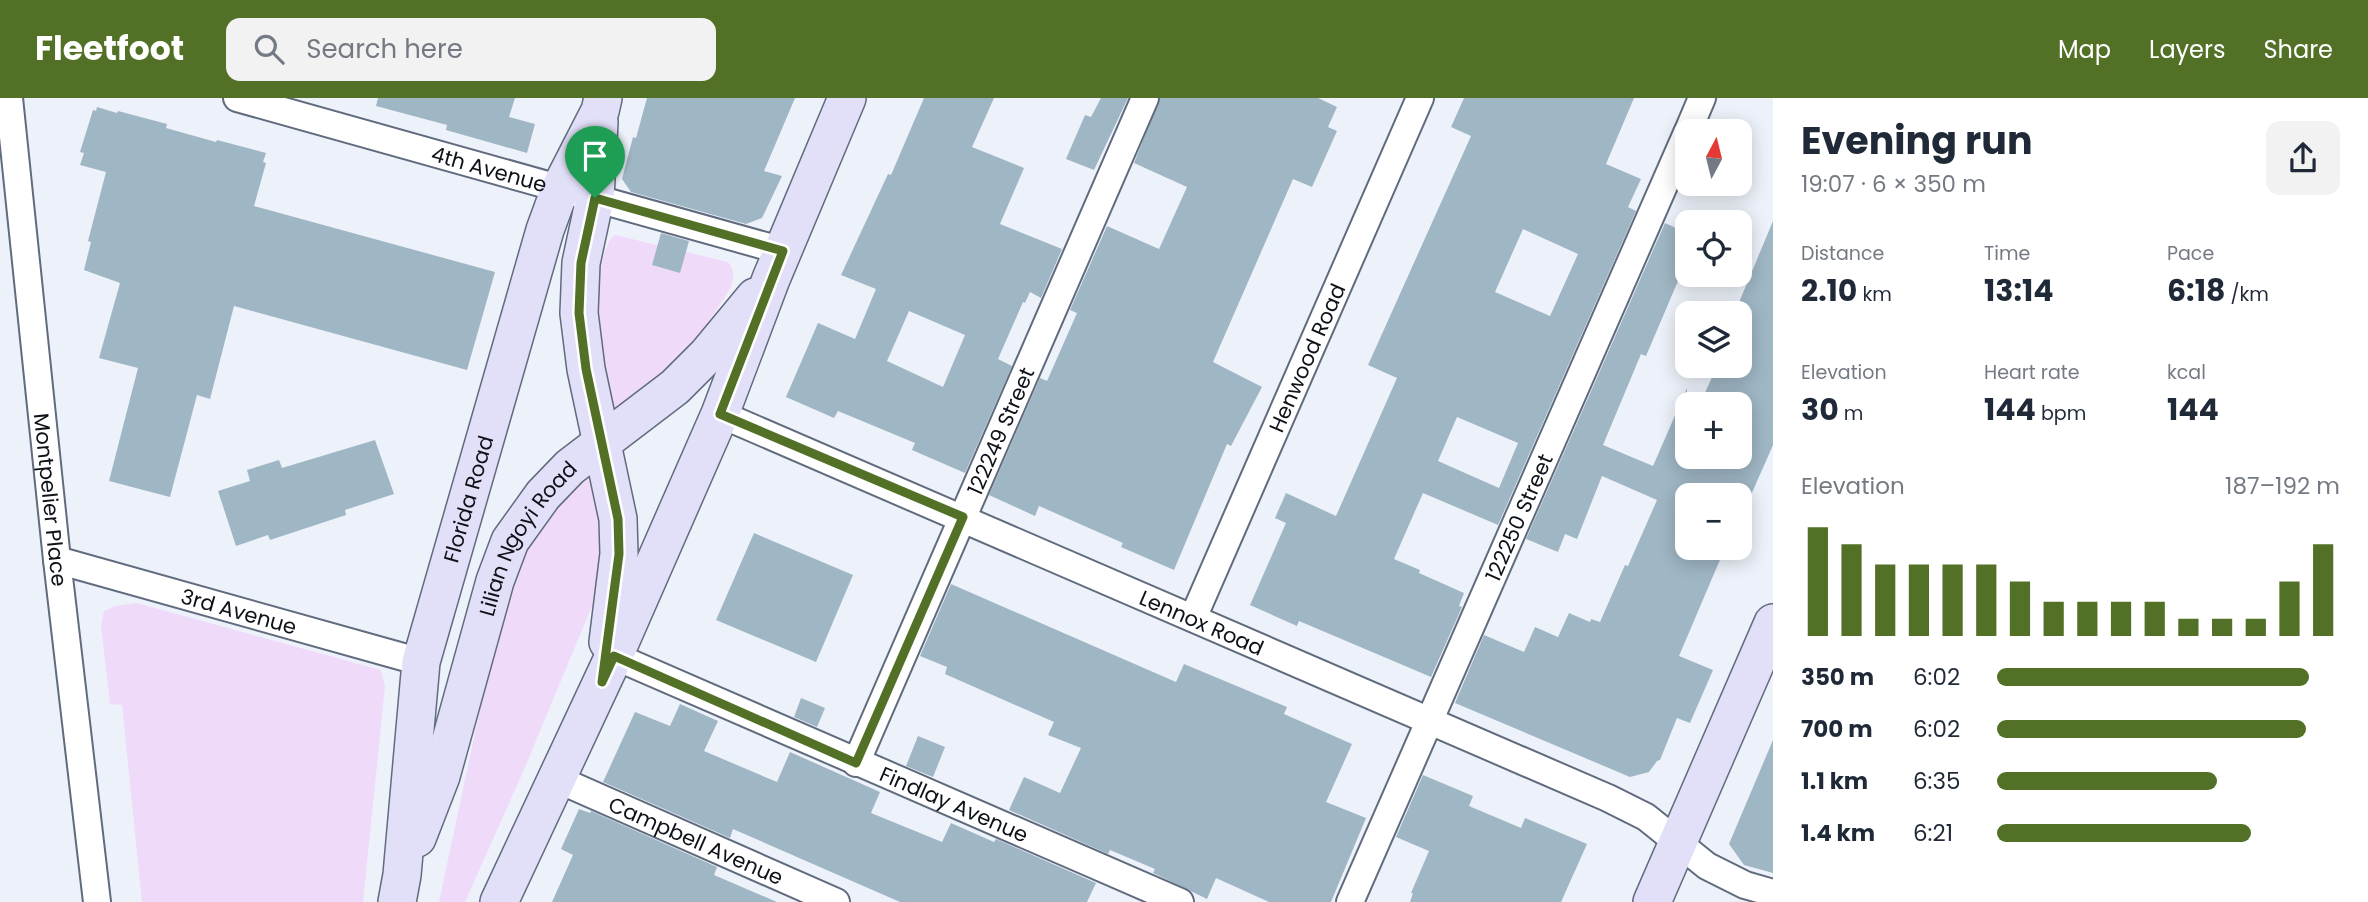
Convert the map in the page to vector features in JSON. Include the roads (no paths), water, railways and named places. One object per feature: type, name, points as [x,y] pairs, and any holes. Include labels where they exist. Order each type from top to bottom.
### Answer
[{"type":"street","name":"Montpelier Place","points":[[9,98],[57,560],[97,902]]},
{"type":"street","name":"4th Avenue","points":[[237,98],[301,107],[595,198],[777,265]]},
{"type":"street","name":"Lilian Ngoyi Road","points":[[499,902],[608,669],[720,414],[777,265],[847,98]]},
{"type":"street","name":"122249 Street","points":[[856,763],[1145,98]]},
{"type":"street","name":"Henwood Road","points":[[1193,618],[1420,98]]},
{"type":"street","name":"122250 Street","points":[[1693,119],[1702,98]]},
{"type":"street","name":"Florida Road","points":[[399,888],[421,662],[545,230],[560,189],[601,104]]},
{"type":"street","name":"Florida Road","points":[[601,104],[595,198],[581,263],[579,313],[586,369],[618,519],[619,554],[608,669]]},
{"type":"street","name":"122250 Street","points":[[1350,902],[1675,160]]},
{"type":"street","name":"Lilian Ngoyi Road","points":[[399,888],[441,776],[495,582],[510,541],[543,495],[570,467],[675,387],[707,355],[777,265]]},
{"type":"street","name":"Lennox Road","points":[[720,414],[1608,798],[1646,817],[1707,866],[1745,885],[1773,893]]},
{"type":"street","name":"3rd Avenue","points":[[57,560],[421,662]]},
{"type":"street","points":[[1652,902],[1773,623]]},
{"type":"street","name":"Findlay Avenue","points":[[608,669],[856,763],[1180,902]]},
{"type":"street","name":"Campbell Avenue","points":[[556,779],[836,902]]}]
